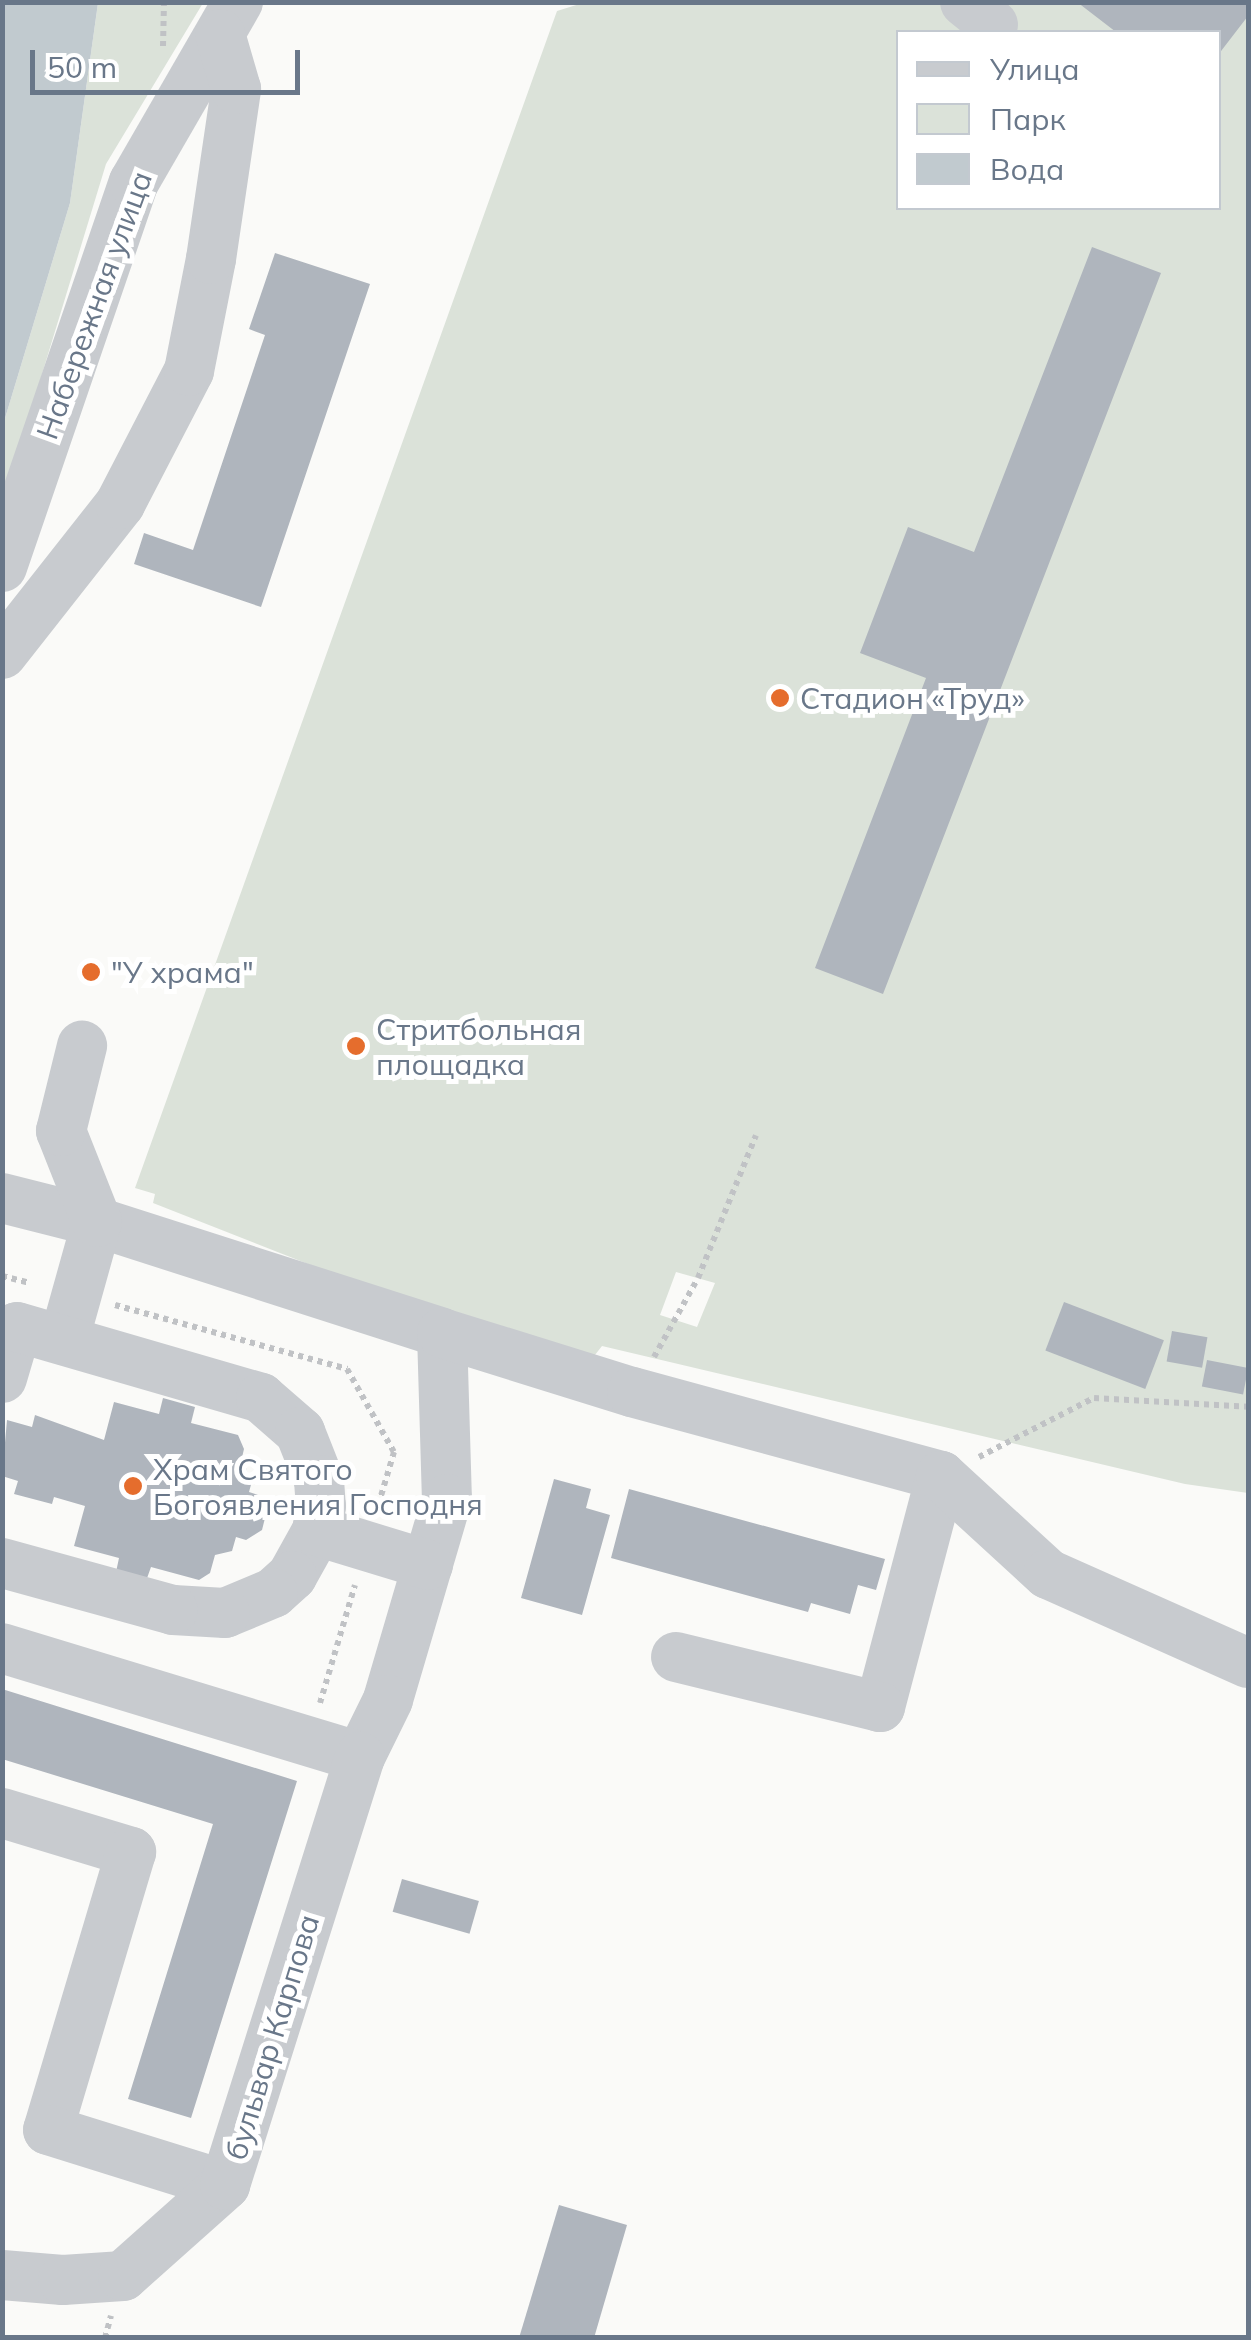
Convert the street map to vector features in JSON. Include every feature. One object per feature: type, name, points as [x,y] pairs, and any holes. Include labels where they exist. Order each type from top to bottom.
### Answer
[{"type":"street","name":"Набережная улица","points":[[2,567],[134,182],[229,18]]},
{"type":"street","points":[[2,654],[120,504],[188,370],[211,259],[236,89],[229,18]]},
{"type":"street","points":[[64,1340],[97,1222],[61,1131],[82,1046]]},
{"type":"street","points":[[2,1198],[97,1222],[632,1392],[941,1476],[1048,1574],[1248,1664]]},
{"type":"street","points":[[2,1378],[17,1327],[237,1388],[282,1413],[312,1455],[320,1480],[317,1531],[292,1576],[272,1593],[225,1614],[174,1610],[2,1562]]},
{"type":"street","name":"бульвар Карпова","points":[[2,2275],[63,2280],[123,2276],[225,2185],[360,1757],[388,1700],[447,1499],[442,1333]]},
{"type":"street","points":[[676,1657],[880,1708],[941,1476]]},
{"type":"street","points":[[317,1531],[428,1565]]},
{"type":"street","points":[[2,1648],[360,1757]]},
{"type":"street","points":[[2,1813],[131,1852],[48,2130],[225,2185]]},
{"type":"path","points":[[632,1392],[698,1278],[756,1135]]},
{"type":"path","points":[[941,1476],[1094,1398],[1248,1407]]},
{"type":"green space","name":"Стадион «Труд»","points":[[586,2],[1248,3],[1248,1493],[1185,1484],[602,1346],[587,1365],[463,1325],[153,1203],[155,1194],[135,1188],[557,11]],"holes":[[[676,1272],[715,1283],[697,1327],[660,1315]]]},
{"type":"green space","points":[[98,3],[203,3],[106,164],[3,502],[3,425],[70,203]]},
{"type":"water","points":[[3,2],[98,3],[70,203],[3,425]]},
{"type":"building","points":[[1077,2],[1248,2],[1248,16],[1221,51],[1221,30],[1113,30]]},
{"type":"building","points":[[1092,247],[1161,273],[883,994],[815,968],[926,678],[860,653],[908,527],[974,552]]},
{"type":"building","points":[[275,253],[370,284],[261,607],[134,564],[144,533],[193,550],[265,335],[249,329]]},
{"type":"building","points":[[1064,1302],[1164,1340],[1145,1389],[1045,1351]]},
{"type":"building","points":[[1172,1331],[1207,1337],[1202,1368],[1167,1362]]},
{"type":"building","points":[[1207,1360],[1248,1368],[1243,1395],[1202,1387]]},
{"type":"building","name":"Храм Святого Богоявления Господня","points":[[163,1398],[195,1407],[191,1423],[238,1435],[244,1449],[240,1466],[247,1468],[244,1479],[252,1481],[249,1492],[258,1495],[267,1510],[262,1530],[246,1540],[236,1537],[232,1551],[215,1555],[210,1573],[199,1580],[151,1567],[146,1581],[116,1572],[119,1558],[74,1546],[85,1506],[54,1497],[52,1504],[14,1494],[18,1481],[2,1476],[7,1420],[32,1427],[35,1415],[104,1440],[114,1402],[159,1414]]},
{"type":"building","points":[[554,1479],[591,1489],[586,1508],[610,1515],[582,1615],[521,1598]]},
{"type":"building","points":[[629,1489],[885,1559],[876,1590],[858,1585],[850,1614],[811,1603],[808,1612],[611,1558]]},
{"type":"building","points":[[2,1689],[297,1781],[191,2118],[128,2099],[213,1824],[2,1759]]},
{"type":"building","points":[[402,1879],[479,1901],[470,1934],[393,1912]]},
{"type":"building","points":[[559,2205],[627,2225],[594,2338],[519,2338]]},
{"type":"place","name":"Стадион «Труд»","points":[[780,698]]},
{"type":"place","name":"\"У храма\"","points":[[91,972]]},
{"type":"place","name":"Стритбольная площадка","points":[[356,1046]]},
{"type":"place","name":"Храм Святого Богоявления Господня","points":[[133,1486]]}]
